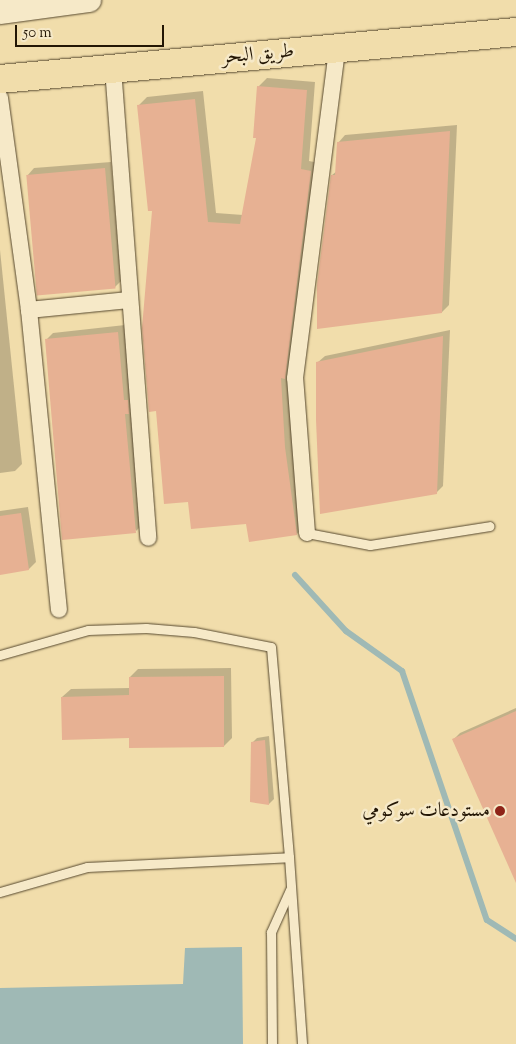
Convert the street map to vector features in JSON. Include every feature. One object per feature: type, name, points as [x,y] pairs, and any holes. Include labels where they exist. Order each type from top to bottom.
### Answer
[{"type":"highway","name":"طريق البحر","points":[[0,79],[516,32]]},
{"type":"street","points":[[8,8],[89,0]]},
{"type":"street","points":[[308,533],[295,378],[337,48]]},
{"type":"street","points":[[114,68],[129,300],[148,538]]},
{"type":"street","points":[[0,98],[29,310],[59,609]]},
{"type":"street","points":[[29,310],[129,300]]},
{"type":"lane","points":[[308,533],[370,545],[490,526]]},
{"type":"lane","points":[[0,655],[88,630],[137,628],[194,632],[271,648],[289,857],[302,1044]]},
{"type":"lane","points":[[0,892],[87,867],[289,857]]},
{"type":"lane","points":[[272,1044],[271,932],[291,888]]},
{"type":"water","points":[[242,947],[243,1044],[0,1044],[0,988],[183,984],[185,948]]},
{"type":"building","points":[[257,86],[307,90],[301,169],[311,171],[285,379],[281,378],[285,447],[297,535],[249,542],[246,524],[191,529],[188,502],[164,504],[156,411],[149,412],[142,328],[152,211],[148,211],[137,105],[195,99],[208,222],[240,224],[256,138],[253,138]]},
{"type":"building","points":[[450,131],[442,313],[317,329],[317,285],[331,175],[335,175],[337,142]]},
{"type":"building","points":[[105,168],[116,289],[37,295],[26,175]]},
{"type":"building","points":[[118,332],[124,400],[128,400],[129,414],[125,414],[136,533],[62,540],[45,339]]},
{"type":"building","points":[[443,336],[437,494],[320,514],[316,420],[316,362]]},
{"type":"building","points":[[21,513],[29,570],[0,575],[0,516]]},
{"type":"building","points":[[224,676],[224,747],[129,748],[129,738],[62,740],[61,697],[129,695],[129,677]]},
{"type":"building","name":"مستودعات سوكومي","points":[[516,711],[516,883],[452,739]]},
{"type":"building","points":[[265,740],[269,805],[250,802],[251,742]]},
{"type":"waterway","points":[[295,575],[346,631],[402,671],[487,920],[516,939]]},
{"type":"place","name":"مستودعات سوكومي","points":[[500,811]]}]
